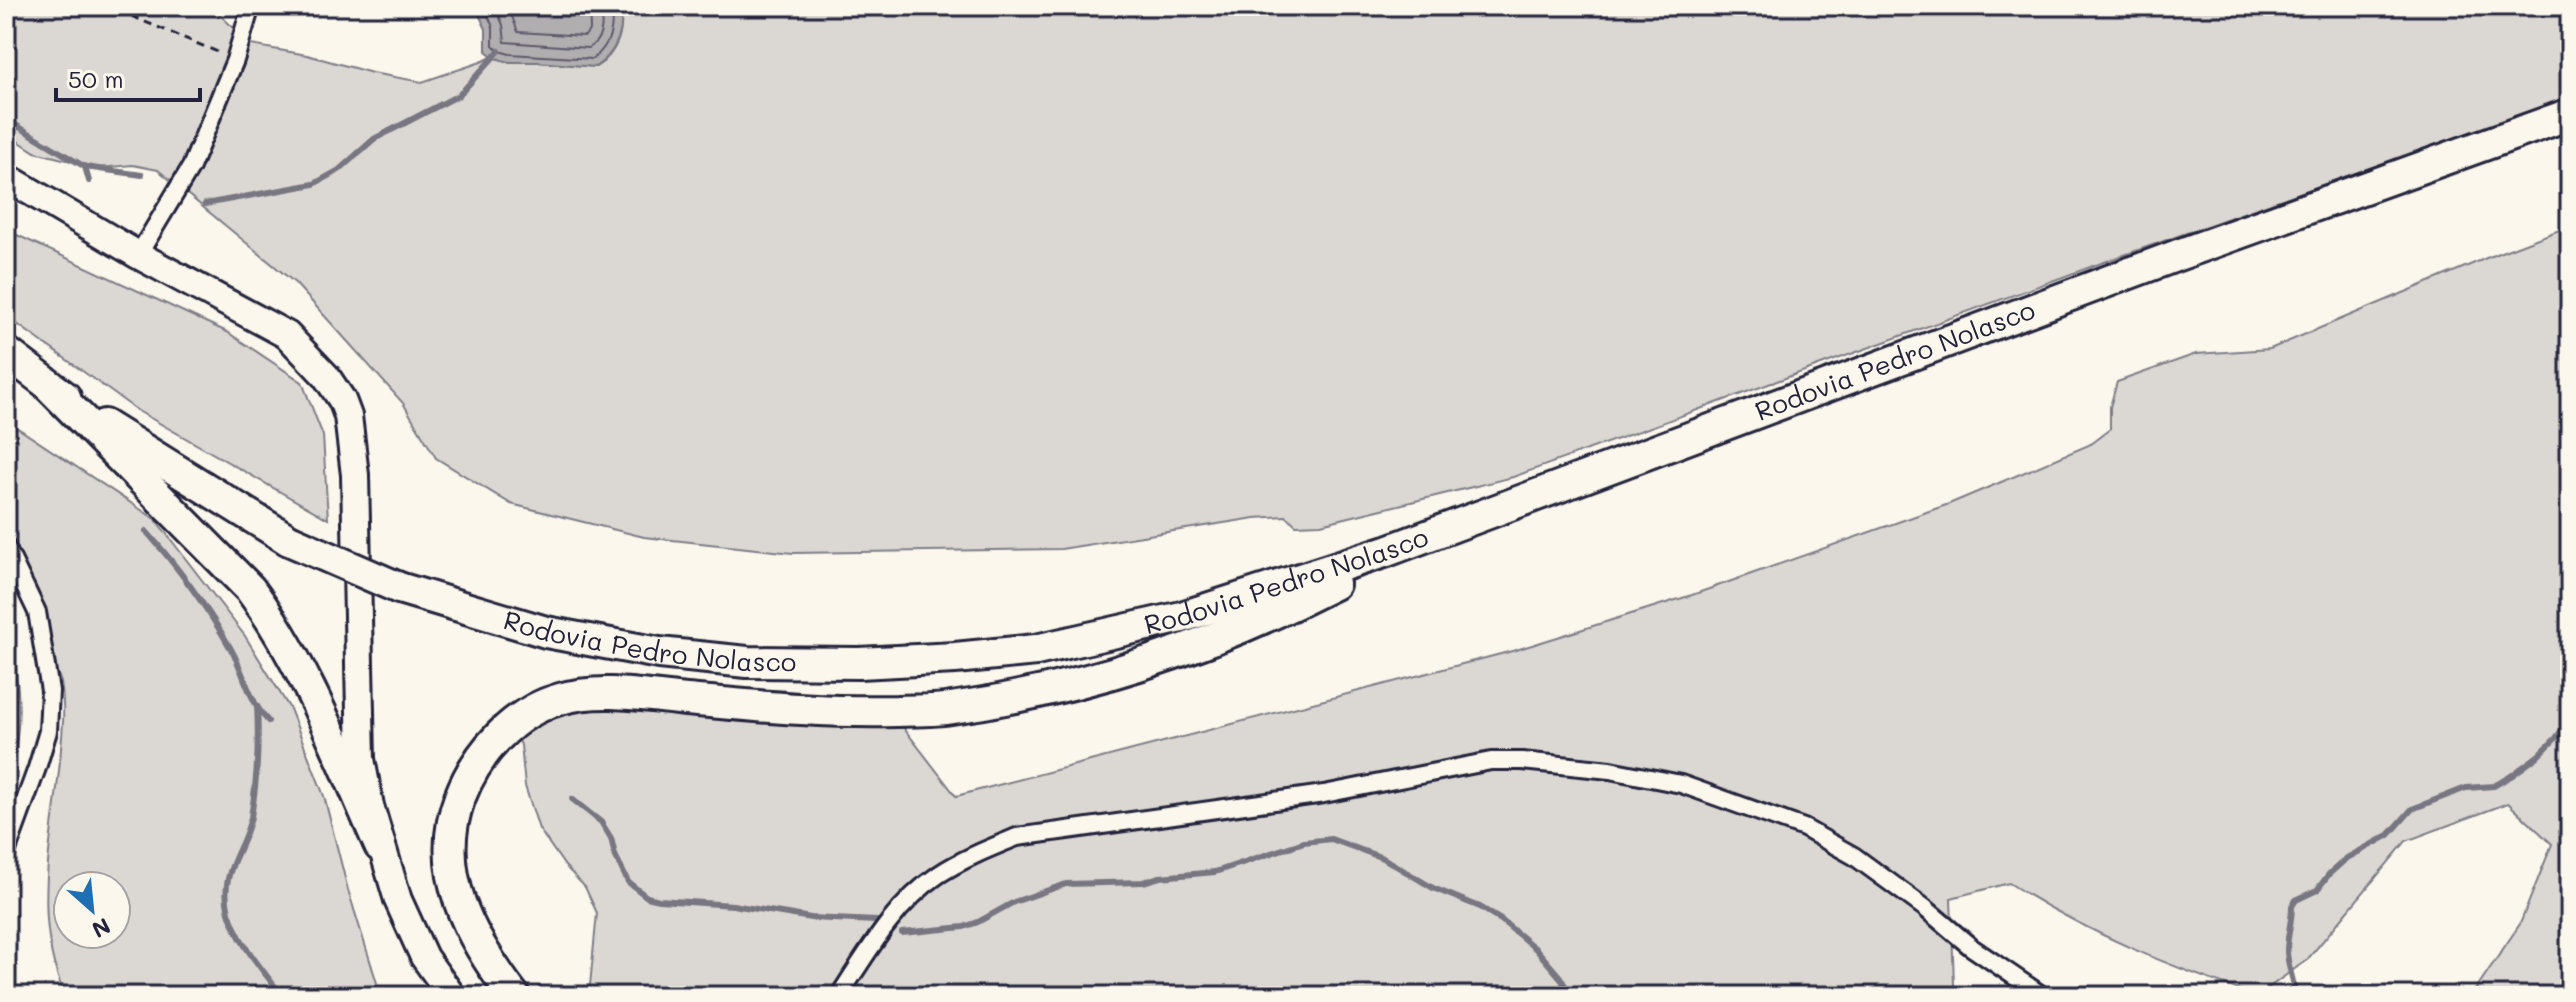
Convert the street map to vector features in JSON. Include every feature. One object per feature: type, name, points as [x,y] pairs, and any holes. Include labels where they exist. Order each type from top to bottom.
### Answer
[{"type":"highway","name":"Rodovia Pedro Nolasco","points":[[6,352],[135,446],[289,540],[399,588],[546,632],[659,653],[747,662],[859,663],[955,658],[1036,650],[1182,617],[1387,551],[2178,255],[2570,114]]},
{"type":"highway","points":[[50,387],[250,589],[272,619],[380,846]]},
{"type":"highway","points":[[514,996],[495,971],[461,911],[452,882],[449,851],[453,817],[468,778],[482,755],[503,732],[529,712],[559,699],[600,692],[840,713],[942,709],[1047,691],[1131,668],[1220,638],[1310,597],[1387,551]]},
{"type":"main road","points":[[11,183],[287,335],[326,376],[342,400],[348,416],[355,475],[361,759],[380,846],[398,900],[424,957],[452,996]]},
{"type":"street","points":[[138,255],[191,167],[235,60],[251,6]]},
{"type":"street","points":[[6,547],[37,612],[50,691],[48,731],[6,853]]},
{"type":"street","points":[[839,996],[876,938],[919,890],[939,874],[977,853],[1017,837],[1324,794],[1491,761],[1610,770],[1681,784],[1804,828],[1854,856],[1925,908],[1971,947],[2043,996]]},
{"type":"path","points":[[77,6],[131,16],[235,60]]},
{"type":"shaded area","points":[[6,6],[215,6],[216,11],[251,45],[422,82],[493,56],[509,62],[596,67],[609,56],[618,41],[621,24],[618,6],[2570,6],[2570,97],[1513,477],[1321,524],[1296,525],[1286,516],[1255,518],[1061,549],[793,553],[644,537],[511,504],[436,458],[403,403],[295,283],[158,170],[133,165],[99,168],[35,152],[6,133]]},
{"type":"shaded area","points":[[2570,226],[2570,996],[2471,996],[2520,924],[2552,844],[2508,803],[2406,841],[2307,960],[2257,996],[2130,947],[2069,918],[2009,883],[1951,898],[1954,985],[1959,996],[589,996],[597,913],[585,887],[565,866],[539,829],[525,786],[521,745],[510,722],[602,696],[895,717],[956,796],[1516,650],[1692,595],[1949,504],[2089,445],[2110,429],[2110,407],[2117,382],[2196,354],[2270,349]]},
{"type":"shaded area","points":[[6,230],[227,332],[302,382],[323,436],[328,519],[138,411],[6,316]]},
{"type":"shaded area","points":[[6,423],[155,519],[245,636],[290,709],[324,796],[348,890],[381,996],[65,996],[54,965],[48,934],[46,903],[62,732],[61,682],[6,546]]},
{"type":"shaded area","points":[[6,627],[16,669],[19,709],[16,749],[6,791]]},
{"type":"water","points":[[475,6],[618,6],[620,32],[608,56],[595,67],[509,62],[495,58],[486,51],[486,29]]},
{"type":"waterway","points":[[205,204],[314,184],[339,170],[374,139],[459,95],[499,51]]},
{"type":"waterway","points":[[6,119],[85,167],[142,175]]},
{"type":"waterway","points":[[85,167],[89,181]]},
{"type":"waterway","points":[[146,531],[181,573],[212,618],[236,658],[256,705],[268,721]]},
{"type":"waterway","points":[[2570,660],[2565,674],[2570,683]]},
{"type":"waterway","points":[[2295,996],[2287,951],[2292,906],[2296,900],[2317,890],[2347,858],[2389,835],[2412,809],[2466,788],[2494,786],[2511,776],[2559,735],[2568,723],[2570,702]]},
{"type":"waterway","points":[[257,706],[257,762],[251,817],[229,874],[226,898],[239,935],[282,996]]},
{"type":"waterway","points":[[572,799],[601,822],[611,838],[628,882],[647,897],[733,905],[811,918],[877,921]]},
{"type":"waterway","points":[[902,933],[964,927],[1014,902],[1066,884],[1143,882],[1160,877],[1215,872],[1304,842],[1331,839],[1383,858],[1433,888],[1480,907],[1501,920],[1536,949],[1560,977],[1571,996]]}]
